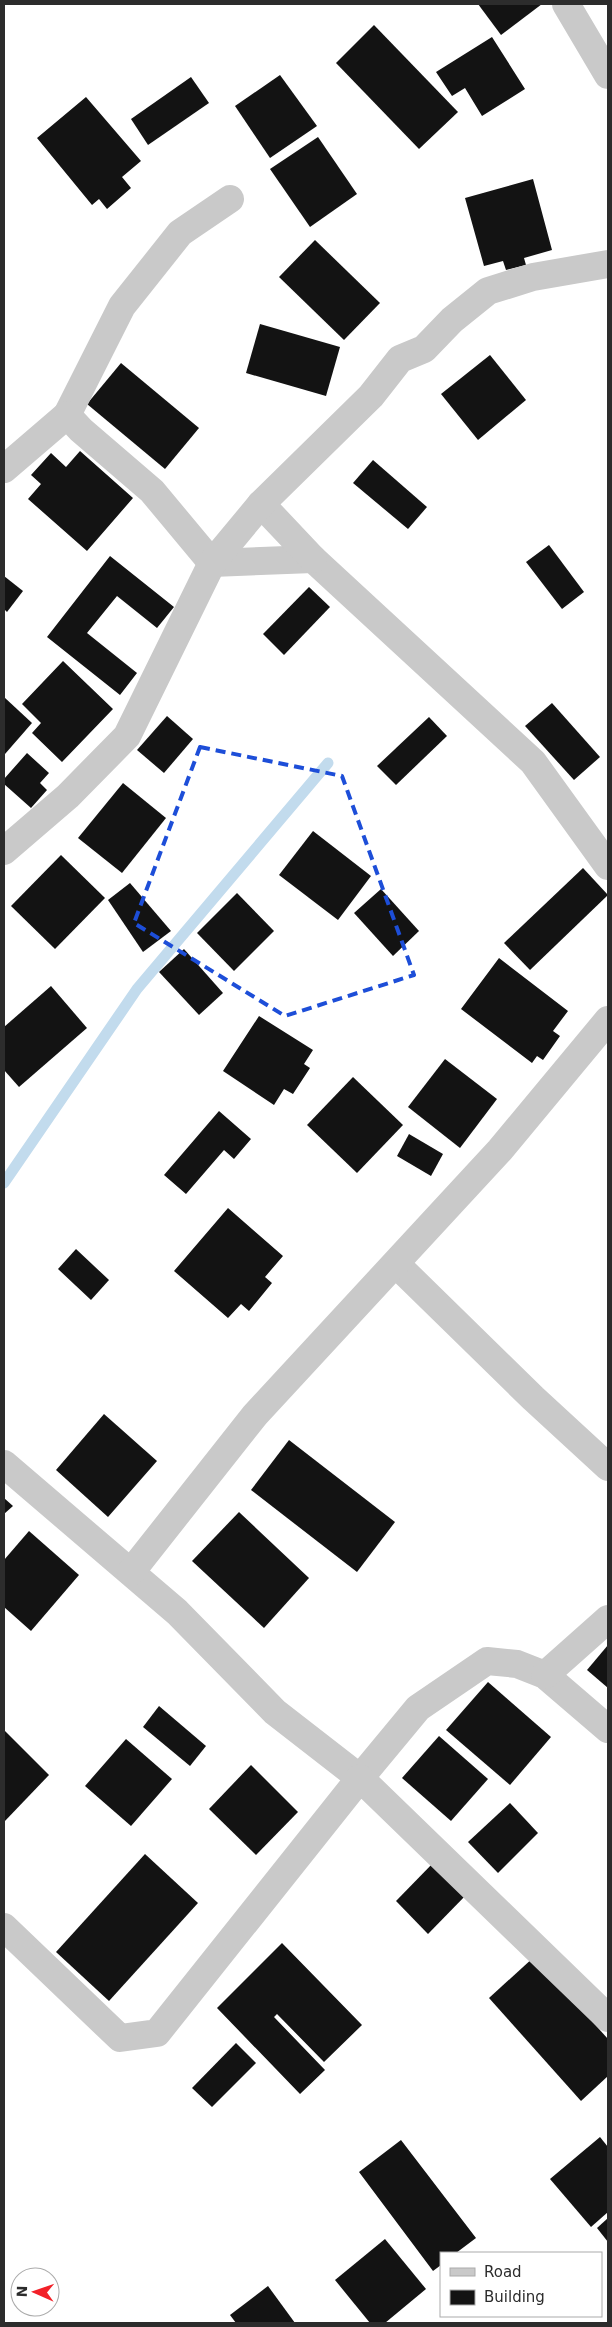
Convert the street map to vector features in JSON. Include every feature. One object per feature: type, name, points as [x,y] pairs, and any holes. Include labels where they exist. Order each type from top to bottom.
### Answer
[{"type":"street","points":[[566,4],[608,75]]},
{"type":"street","points":[[4,468],[67,414],[122,306],[180,233],[230,199]]},
{"type":"street","points":[[4,851],[68,796],[127,736],[212,563],[261,504],[371,396],[400,359],[424,349],[452,320],[488,291],[533,277],[608,264]]},
{"type":"street","points":[[67,414],[80,430],[152,491],[212,563]]},
{"type":"street","points":[[261,504],[313,559],[533,762],[608,866]]},
{"type":"street","points":[[212,563],[313,559]]},
{"type":"street","points":[[130,1572],[255,1415],[500,1150],[608,1020]]},
{"type":"street","points":[[396,1264],[533,1398],[608,1468]]},
{"type":"street","points":[[4,1464],[177,1612],[274,1712],[360,1778],[608,2018]]},
{"type":"street","points":[[545,1675],[608,1619]]},
{"type":"street","points":[[4,1927],[120,2038],[157,2033],[418,1708],[487,1660],[517,1664],[545,1675],[608,1729]]},
{"type":"highlighted area","points":[[200,747],[342,776],[414,975],[285,1016],[134,923]]},
{"type":"building","points":[[478,4],[542,4],[501,35]]},
{"type":"building","points":[[374,25],[458,112],[419,149],[336,63]]},
{"type":"building","points":[[492,37],[525,89],[482,116],[465,88],[452,96],[436,72]]},
{"type":"building","points":[[280,75],[317,126],[270,158],[235,106]]},
{"type":"building","points":[[191,77],[209,103],[148,145],[131,119]]},
{"type":"building","points":[[86,97],[141,161],[122,177],[131,188],[107,209],[99,199],[92,205],[37,138]]},
{"type":"building","points":[[318,137],[357,194],[310,227],[270,169]]},
{"type":"building","points":[[533,179],[552,250],[524,258],[526,265],[506,270],[503,261],[484,266],[465,198]]},
{"type":"building","points":[[315,240],[380,303],[344,340],[279,277]]},
{"type":"building","points":[[260,324],[340,347],[326,396],[246,373]]},
{"type":"building","points":[[490,355],[526,400],[478,440],[441,394]]},
{"type":"building","points":[[121,363],[199,428],[165,469],[87,404]]},
{"type":"building","points":[[80,451],[133,498],[87,551],[28,499],[41,484],[31,475],[51,453],[66,467]]},
{"type":"building","points":[[373,460],[427,507],[408,529],[353,483]]},
{"type":"building","points":[[549,545],[584,592],[562,609],[526,562]]},
{"type":"building","points":[[110,556],[174,607],[157,628],[117,596],[87,633],[137,673],[120,695],[47,637]]},
{"type":"building","points":[[4,576],[23,591],[7,612],[4,609]]},
{"type":"building","points":[[309,587],[330,607],[284,655],[263,634]]},
{"type":"building","points":[[63,661],[113,709],[62,762],[32,733],[41,723],[22,704]]},
{"type":"building","points":[[4,697],[32,723],[5,754],[4,753]]},
{"type":"building","points":[[552,703],[600,757],[574,780],[525,726]]},
{"type":"building","points":[[167,716],[193,739],[164,773],[137,750]]},
{"type":"building","points":[[429,717],[447,736],[396,785],[377,766]]},
{"type":"building","points":[[27,753],[49,773],[40,783],[47,790],[31,808],[4,784],[4,779]]},
{"type":"building","points":[[123,783],[166,818],[122,873],[78,838]]},
{"type":"building","points":[[313,831],[371,876],[338,920],[279,875]]},
{"type":"building","points":[[61,855],[105,898],[55,949],[11,906]]},
{"type":"building","points":[[583,868],[608,895],[530,970],[504,943]]},
{"type":"building","points":[[130,883],[171,931],[143,952],[108,900]]},
{"type":"building","points":[[381,889],[419,931],[393,956],[354,913]]},
{"type":"building","points":[[237,893],[274,931],[234,971],[197,933]]},
{"type":"building","points":[[184,949],[223,993],[199,1015],[159,972]]},
{"type":"building","points":[[499,958],[568,1011],[553,1031],[560,1036],[543,1060],[537,1056],[532,1063],[461,1009]]},
{"type":"building","points":[[51,986],[87,1028],[19,1087],[4,1070],[4,1027]]},
{"type":"building","points":[[259,1016],[313,1050],[304,1064],[310,1068],[293,1094],[284,1089],[274,1105],[223,1071]]},
{"type":"building","points":[[445,1059],[497,1099],[460,1148],[408,1107]]},
{"type":"building","points":[[353,1077],[403,1125],[357,1173],[307,1125]]},
{"type":"building","points":[[219,1111],[251,1139],[234,1159],[224,1150],[186,1194],[164,1175]]},
{"type":"building","points":[[409,1134],[443,1154],[431,1176],[397,1156]]},
{"type":"building","points":[[228,1208],[283,1256],[265,1277],[272,1283],[249,1311],[241,1304],[228,1318],[174,1271]]},
{"type":"building","points":[[76,1249],[109,1280],[91,1300],[58,1269]]},
{"type":"building","points":[[104,1414],[157,1461],[108,1517],[56,1470]]},
{"type":"building","points":[[289,1440],[395,1522],[357,1572],[251,1490]]},
{"type":"building","points":[[4,1498],[13,1506],[4,1514]]},
{"type":"building","points":[[239,1512],[309,1578],[264,1628],[192,1561]]},
{"type":"building","points":[[29,1531],[79,1575],[31,1631],[4,1607],[4,1560]]},
{"type":"building","points":[[608,1645],[608,1688],[587,1670]]},
{"type":"building","points":[[488,1682],[551,1737],[510,1785],[446,1730]]},
{"type":"building","points":[[159,1706],[206,1746],[190,1766],[143,1727]]},
{"type":"building","points":[[4,1730],[49,1775],[4,1822]]},
{"type":"building","points":[[439,1736],[488,1779],[451,1821],[402,1778]]},
{"type":"building","points":[[126,1739],[172,1779],[131,1826],[85,1786]]},
{"type":"building","points":[[251,1765],[298,1812],[256,1855],[209,1809]]},
{"type":"building","points":[[510,1803],[538,1833],[498,1873],[468,1842]]},
{"type":"building","points":[[145,1854],[198,1903],[109,2001],[56,1952]]},
{"type":"building","points":[[435,1861],[468,1893],[428,1934],[396,1901]]},
{"type":"building","points":[[282,1943],[362,2025],[324,2062],[277,2014],[274,2017],[325,2070],[300,2094],[217,2008]]},
{"type":"building","points":[[534,1957],[608,2039],[608,2076],[581,2101],[489,1998]]},
{"type":"building","points":[[236,2043],[256,2063],[212,2107],[192,2088]]},
{"type":"building","points":[[600,2137],[608,2147],[608,2212],[591,2227],[550,2179]]},
{"type":"building","points":[[401,2140],[476,2238],[457,2252],[440,2252],[440,2266],[433,2271],[359,2172]]},
{"type":"building","points":[[608,2218],[608,2242],[597,2228]]},
{"type":"building","points":[[385,2239],[426,2289],[385,2323],[370,2323],[335,2280]]},
{"type":"building","points":[[268,2286],[295,2323],[236,2323],[230,2315]]},
{"type":"waterway","points":[[4,1183],[137,989],[328,763]]}]
